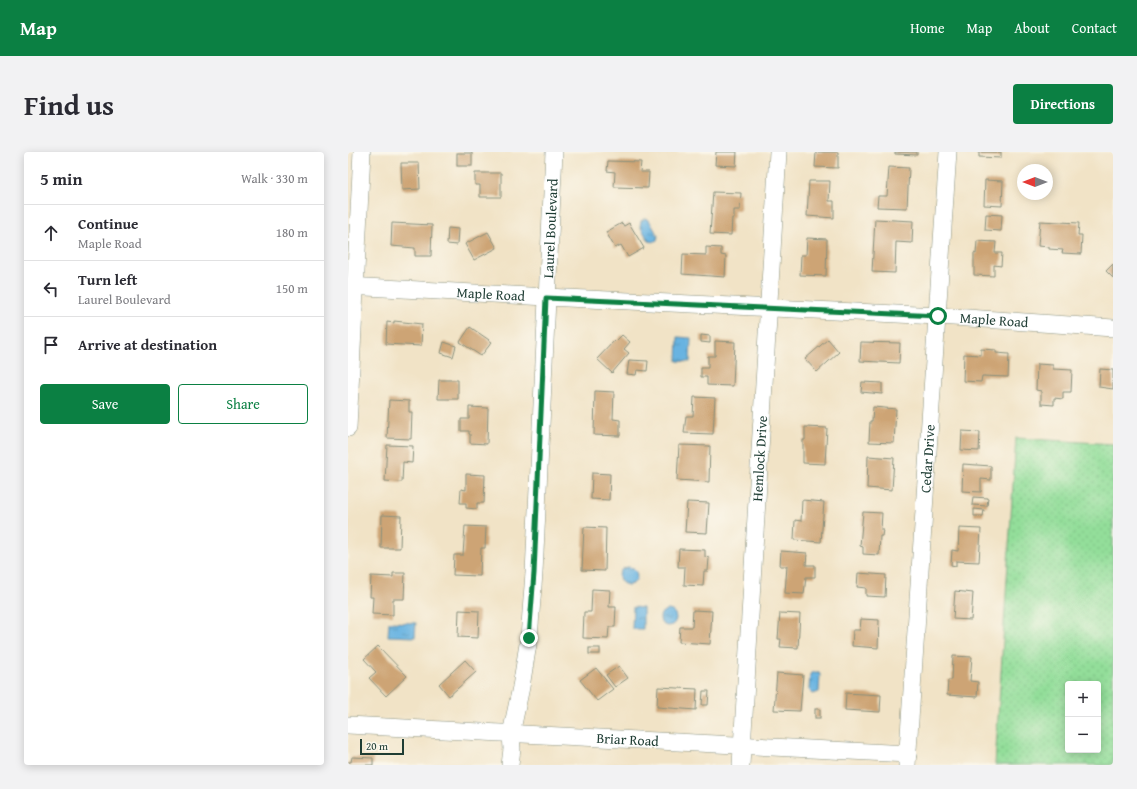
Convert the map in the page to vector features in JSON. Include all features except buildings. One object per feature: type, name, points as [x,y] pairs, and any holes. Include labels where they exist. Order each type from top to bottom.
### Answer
[{"type":"street","points":[[348,428],[351,286],[362,152]]},
{"type":"street","name":"Laurel Boulevard","points":[[510,765],[512,749],[511,734],[521,687],[530,624],[534,573],[554,152]]},
{"type":"street","name":"Hemlock Drive","points":[[740,765],[778,152]]},
{"type":"street","name":"Cedar Drive","points":[[907,759],[948,152]]},
{"type":"street","name":"Maple Road","points":[[351,286],[546,298],[938,316],[1113,328]]},
{"type":"street","name":"Briar Road","points":[[348,725],[742,746],[907,759]]},
{"type":"street","name":"Laurel Boulevard","points":[[498,765],[504,747],[511,734]]},
{"type":"green space","points":[[1016,438],[1113,444],[1113,765],[995,765]]},
{"type":"water","points":[[645,218],[649,220],[658,236],[657,240],[653,242],[649,241],[640,226],[641,221]]},
{"type":"water","points":[[678,337],[691,338],[690,362],[677,361]]},
{"type":"water","points":[[624,567],[632,567],[637,572],[635,583],[632,585],[624,585],[619,580],[619,572]]},
{"type":"water","points":[[633,607],[643,608],[643,629],[632,629]]},
{"type":"water","points":[[665,610],[671,610],[676,615],[674,624],[671,626],[665,626],[660,621],[660,615]]},
{"type":"water","points":[[389,622],[416,623],[415,637],[388,636]]},
{"type":"water","points":[[813,672],[818,672],[820,674],[819,692],[813,694],[809,690],[810,674]]},
{"type":"route","points":[[529,638],[534,573],[546,298],[938,316]]}]
